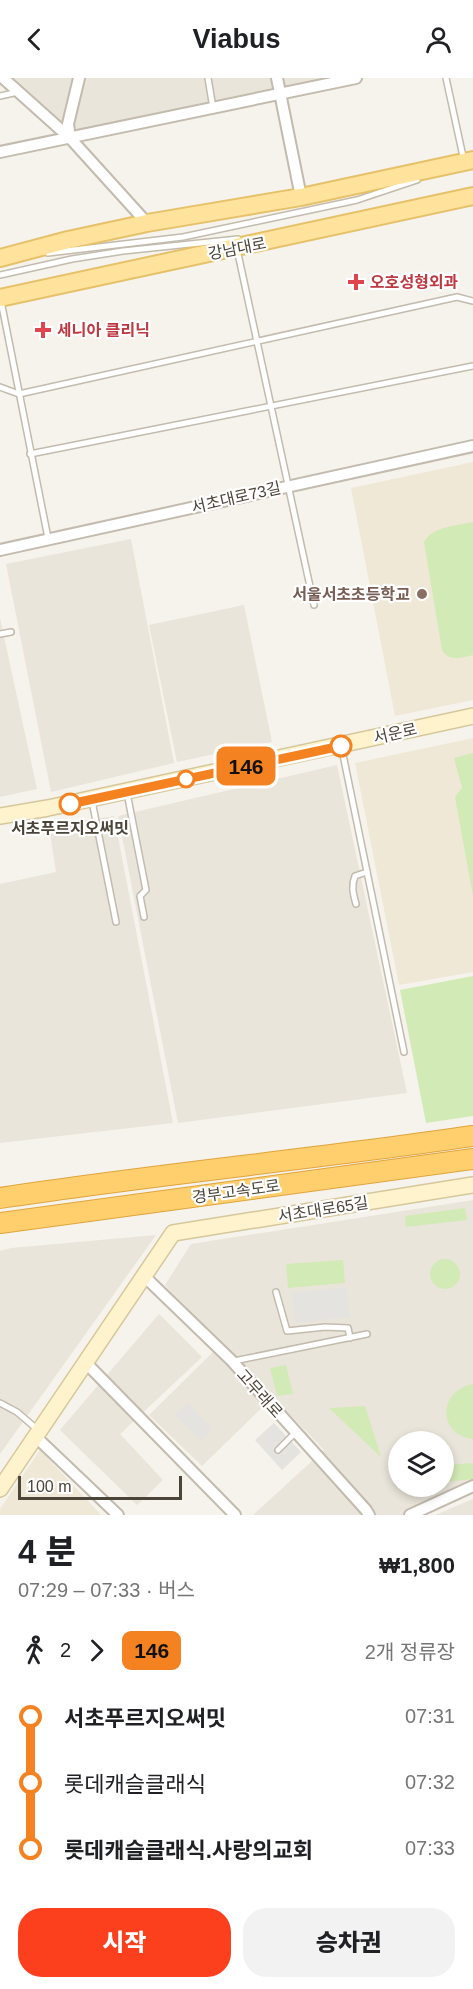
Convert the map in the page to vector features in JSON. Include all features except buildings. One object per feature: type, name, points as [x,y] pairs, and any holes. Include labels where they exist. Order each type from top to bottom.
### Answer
[{"type":"highway","name":"경부고속도로","points":[[0,1198],[103,1182],[380,1150],[473,1136]]},
{"type":"highway","name":"경부고속도로","points":[[5,1223],[473,1159]]},
{"type":"highway","points":[[0,1188],[103,1182]]},
{"type":"main road","points":[[2,257],[147,223],[301,196],[464,162]]},
{"type":"main road","name":"강남대로","points":[[0,298],[473,196]]},
{"type":"street","points":[[3,78],[70,138],[147,223]]},
{"type":"street","points":[[70,138],[68,124],[79,78]]},
{"type":"street","points":[[277,78],[301,196]]},
{"type":"street","points":[[0,152],[356,78]]},
{"type":"street","name":"서초대로73길","points":[[0,550],[473,446]]},
{"type":"street","name":"서운로","points":[[0,816],[92,799],[473,716]]},
{"type":"street","name":"서초대로65길","points":[[144,1276],[173,1233],[473,1185]]},
{"type":"street","points":[[0,1489],[144,1276]]},
{"type":"street","name":"고무래로","points":[[144,1276],[232,1362],[352,1493],[369,1515]]},
{"type":"street","points":[[86,1363],[235,1515]]},
{"type":"street","points":[[38,1434],[118,1515]]},
{"type":"street","points":[[411,1515],[473,1486]]},
{"type":"lane","points":[[208,78],[213,108]]},
{"type":"lane","points":[[2,257],[183,237],[357,200],[464,162],[446,78]]},
{"type":"lane","points":[[0,96],[18,92]]},
{"type":"lane","points":[[0,275],[72,259],[123,251],[296,235]]},
{"type":"lane","points":[[237,248],[314,605]]},
{"type":"lane","points":[[0,387],[19,394],[457,297],[473,301]]},
{"type":"lane","points":[[0,298],[48,538]]},
{"type":"lane","points":[[30,454],[473,366]]},
{"type":"lane","points":[[0,634],[11,632]]},
{"type":"lane","points":[[341,746],[404,1052]]},
{"type":"lane","points":[[127,791],[146,890],[140,896],[144,917]]},
{"type":"lane","points":[[92,799],[116,922]]},
{"type":"lane","points":[[356,904],[353,880],[355,876],[367,872]]},
{"type":"lane","points":[[276,1292],[287,1331],[325,1327],[348,1328],[350,1338]]},
{"type":"lane","points":[[232,1362],[367,1334]]},
{"type":"lane","points":[[0,1403],[17,1412],[38,1434]]},
{"type":"lane","points":[[278,1450],[296,1432]]},
{"type":"shaded area","points":[[0,78],[360,78],[69,143]]},
{"type":"shaded area","name":"서울서초초등학교","points":[[473,462],[473,700],[395,716],[351,488]]},
{"type":"shaded area","points":[[131,539],[174,763],[51,792],[6,564]]},
{"type":"shaded area","points":[[244,605],[272,742],[177,762],[149,625]]},
{"type":"shaded area","points":[[0,618],[37,789],[0,797]]},
{"type":"shaded area","points":[[473,738],[473,972],[399,985],[355,763]]},
{"type":"shaded area","points":[[337,765],[407,1093],[178,1123],[118,816]]},
{"type":"shaded area","points":[[114,816],[173,1123],[0,1143],[0,884],[56,872],[49,826]]},
{"type":"shaded area","points":[[473,1200],[473,1485],[454,1494],[454,1431],[388,1431],[388,1497],[448,1497],[411,1515],[253,1515],[324,1450],[273,1397],[202,1466],[149,1415],[213,1352],[165,1285],[191,1244]]},
{"type":"shaded area","points":[[156,1235],[0,1454],[0,1251],[11,1248]]},
{"type":"shaded area","points":[[346,1287],[350,1317],[296,1323],[292,1293]]},
{"type":"shaded area","points":[[159,1314],[202,1357],[120,1434],[163,1480],[137,1505],[60,1430]]},
{"type":"shaded area","points":[[188,1403],[212,1429],[202,1440],[174,1415]]},
{"type":"shaded area","points":[[274,1423],[301,1452],[282,1470],[255,1440]]},
{"type":"shaded area","points":[[40,1450],[101,1515],[0,1515],[0,1509]]},
{"type":"shaded area","points":[[473,1499],[473,1515],[435,1515]]},
{"type":"green space","points":[[473,522],[473,655],[452,658],[442,650],[424,542],[439,530]]},
{"type":"green space","points":[[473,753],[473,896],[455,797],[462,788],[454,758]]},
{"type":"green space","points":[[473,976],[473,1116],[426,1123],[400,990]]},
{"type":"green space","points":[[465,1208],[467,1220],[406,1227],[405,1216]]},
{"type":"green space","points":[[445,1259],[456,1263],[460,1274],[456,1285],[445,1289],[434,1285],[430,1274],[434,1263]]},
{"type":"green space","points":[[343,1260],[345,1283],[288,1288],[286,1264]]},
{"type":"green space","points":[[286,1365],[293,1394],[277,1396],[270,1368]]},
{"type":"green space","points":[[473,1384],[473,1439],[461,1436],[453,1430],[446,1412],[453,1395],[461,1388]]},
{"type":"green space","points":[[365,1406],[381,1457],[329,1408]]},
{"type":"green space","points":[[473,1463],[473,1479],[454,1481],[454,1464]]},
{"type":"bus line","name":"146","points":[[70,804],[341,746]]},
{"type":"place","name":"오호성형외과","points":[[356,282]]},
{"type":"place","name":"세니아 클리닉","points":[[43,330]]},
{"type":"place","name":"서울서초초등학교","points":[[422,594]]},
{"type":"place","name":"서초푸르지오써밋","points":[[70,804]]}]
